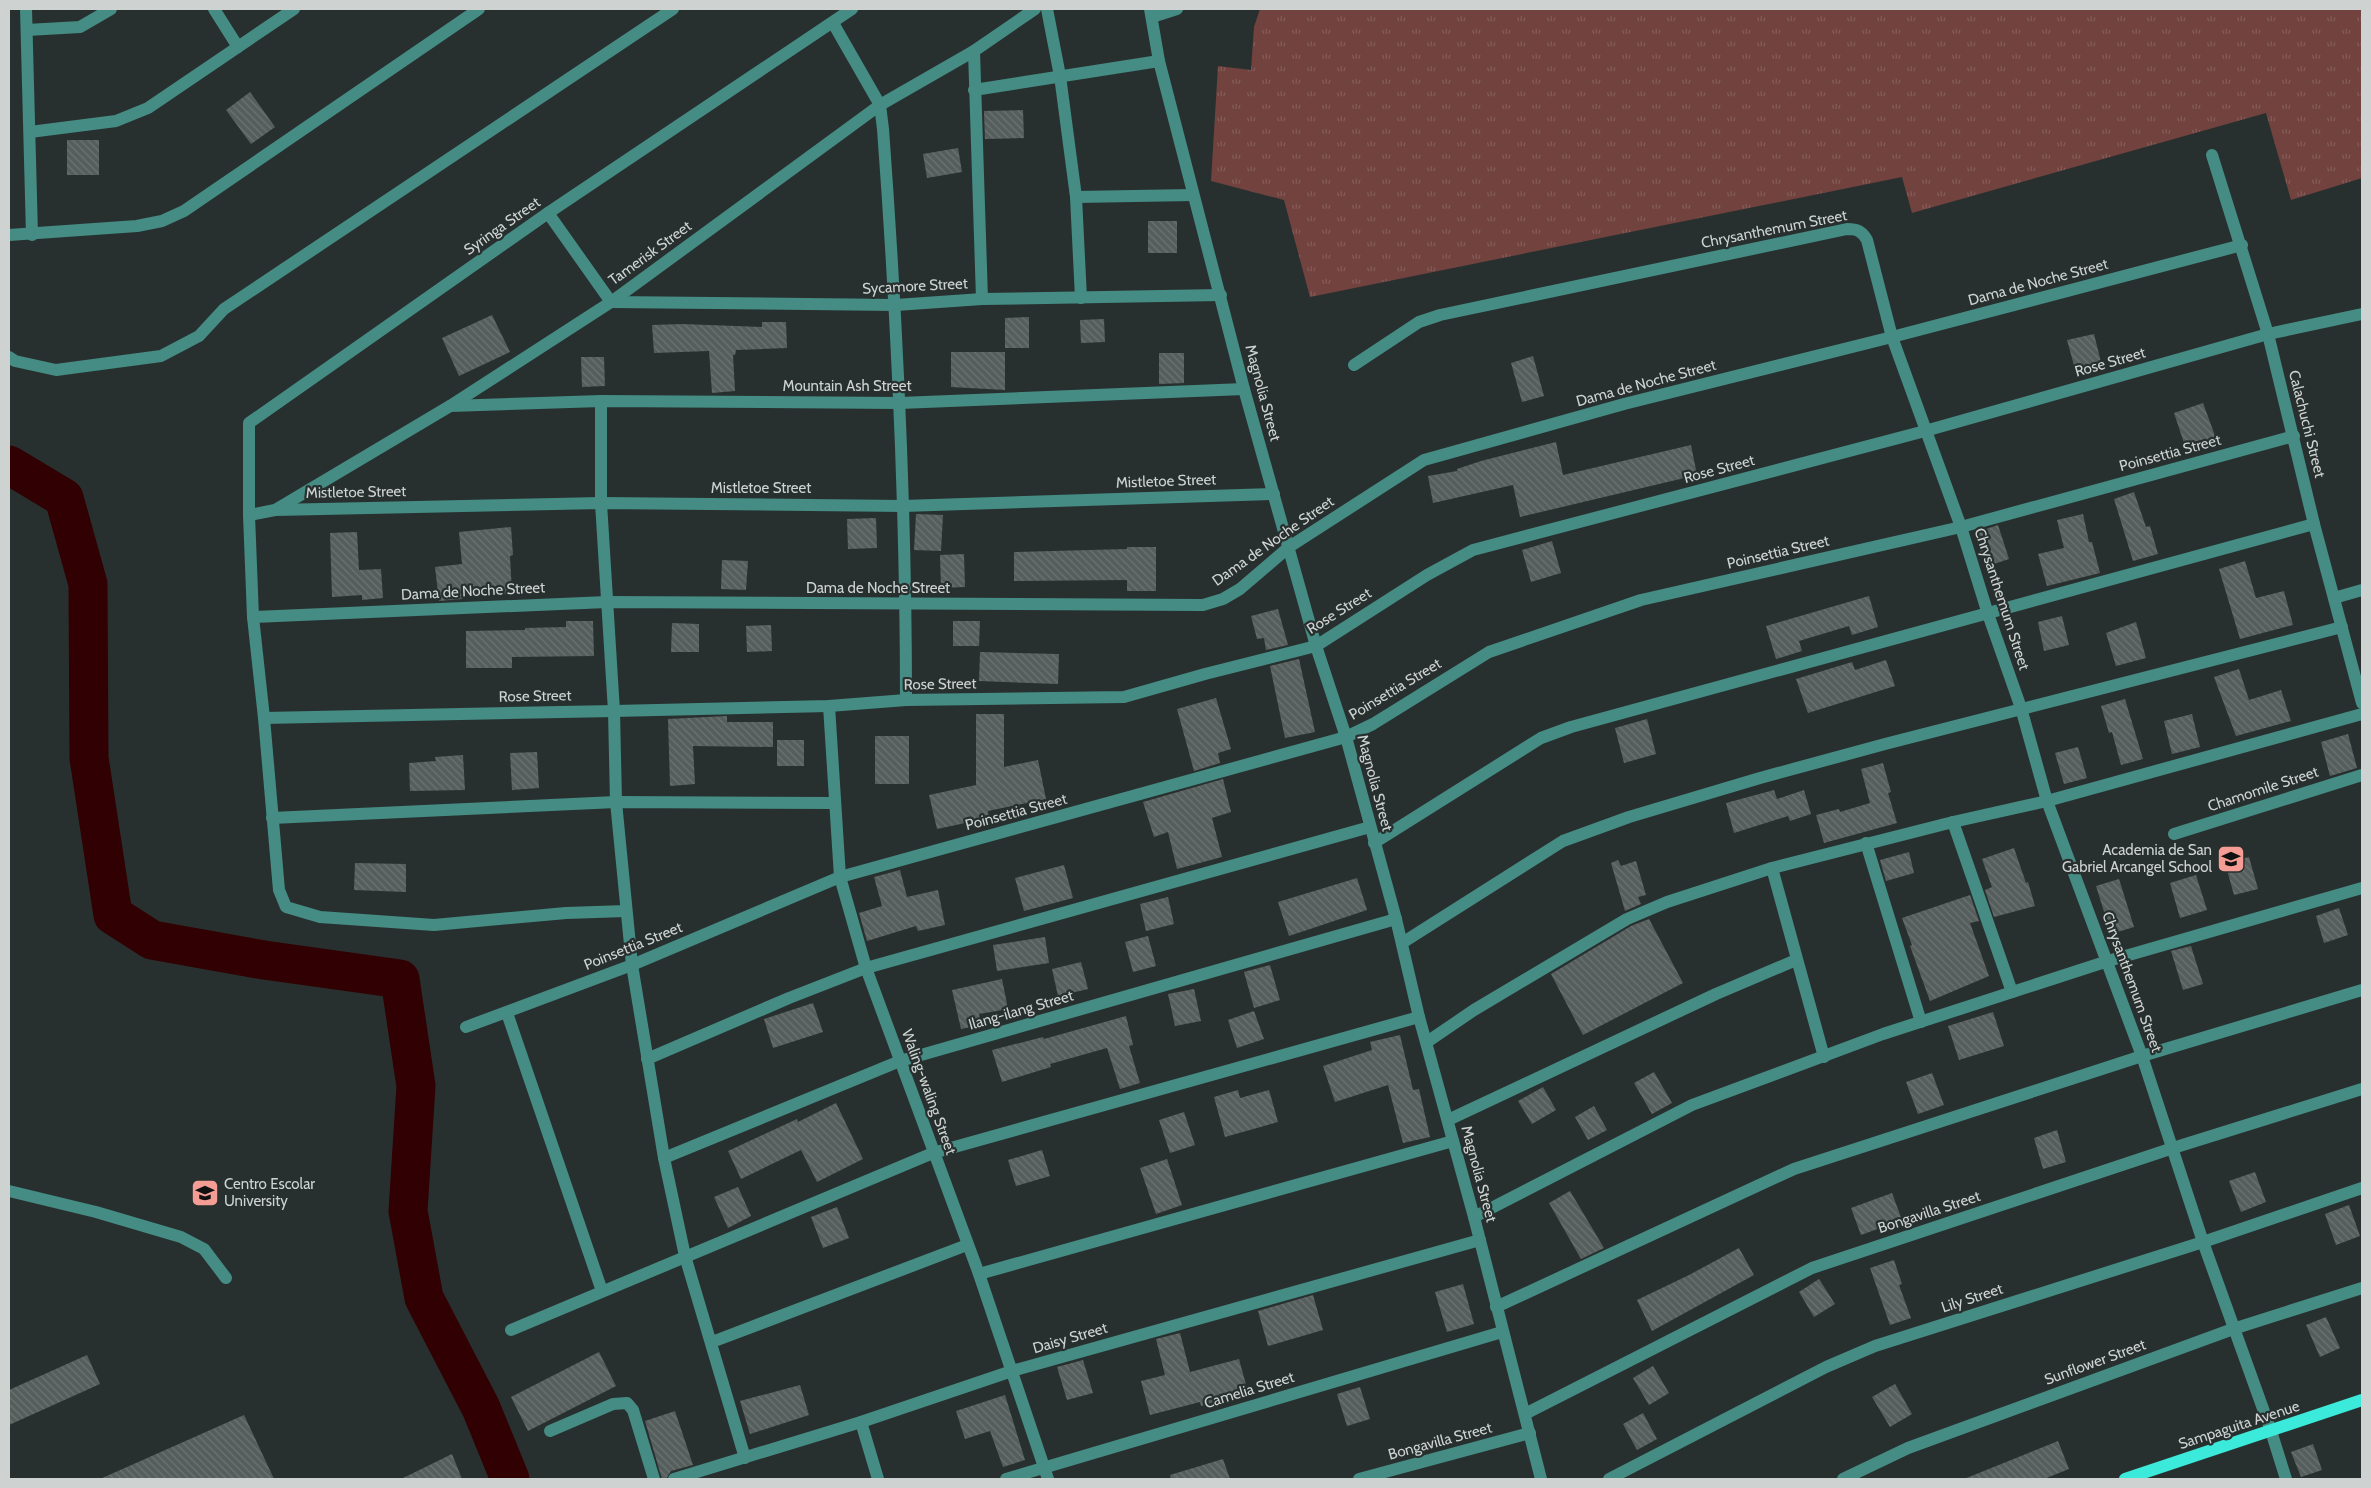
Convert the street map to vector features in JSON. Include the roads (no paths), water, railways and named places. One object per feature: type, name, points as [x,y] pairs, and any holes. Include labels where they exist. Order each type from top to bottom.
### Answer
[{"type":"main road","name":"Sampaguita Avenue","points":[[2125,1479],[2362,1400]]},
{"type":"street","points":[[26,9],[32,235]]},
{"type":"street","points":[[27,30],[80,28],[111,9]]},
{"type":"street","points":[[214,9],[238,47]]},
{"type":"street","points":[[30,132],[116,121],[148,108],[294,9]]},
{"type":"street","points":[[9,235],[32,235],[136,226],[162,221],[184,211],[479,9]]},
{"type":"street","name":"Syringa Street","points":[[249,515],[249,423],[548,213],[852,9]]},
{"type":"street","name":"Tamerisk Street","points":[[275,510],[450,406],[611,302],[880,105],[974,51],[1034,9]]},
{"type":"street","points":[[1047,9],[1060,76],[1076,197],[1081,298]]},
{"type":"street","points":[[1151,13],[1177,9]]},
{"type":"street","points":[[9,358],[56,370],[161,356],[198,336],[224,309],[666,11]]},
{"type":"street","name":"Magnolia Street","points":[[1151,13],[1159,61],[1244,389],[1316,646],[1346,737],[1396,919],[1419,1017],[1474,1217],[1541,1479]]},
{"type":"street","points":[[832,23],[880,105],[884,129],[896,305],[904,506],[906,700]]},
{"type":"street","points":[[974,51],[982,299]]},
{"type":"street","points":[[974,90],[1159,61]]},
{"type":"street","name":"Calachuchi Street","points":[[2212,155],[2242,245],[2268,334],[2314,524],[2360,687],[2362,703]]},
{"type":"street","points":[[1076,197],[1193,195]]},
{"type":"street","points":[[548,213],[611,302]]},
{"type":"street","name":"Chrysanthemum Street","points":[[1354,365],[1419,322],[1440,315],[1847,229],[1863,233],[1867,240],[1892,337],[1961,527],[1988,614],[2021,708],[2047,802],[2142,1056],[2203,1242],[2271,1431],[2286,1479]]},
{"type":"street","name":"Dama de Noche Street","points":[[253,617],[607,602],[1203,605],[1223,599],[1240,589],[1289,546],[1424,460],[1634,402],[1892,337],[2242,245]]},
{"type":"street","name":"Sycamore Street","points":[[611,302],[896,305],[982,299],[1221,295]]},
{"type":"street","name":"Rose Street","points":[[264,718],[829,706],[906,700],[1124,697],[1316,646],[1426,575],[1473,550],[1925,431],[2268,334],[2361,318]]},
{"type":"street","name":"Mountain Ash Street","points":[[450,406],[601,401],[900,403],[1244,389]]},
{"type":"street","points":[[601,401],[602,503],[614,711],[616,802],[632,965],[664,1158],[685,1256],[745,1458]]},
{"type":"street","name":"Poinsettia Street","points":[[466,1027],[632,965],[840,877],[1346,737],[1373,724],[1488,652],[1641,600],[1961,527],[2294,436]]},
{"type":"street","name":"Mistletoe Street","points":[[249,515],[275,510],[602,503],[904,506],[1274,494]]},
{"type":"street","points":[[249,515],[253,617],[280,890],[286,907],[320,916],[434,925],[566,913],[626,910]]},
{"type":"street","points":[[1374,842],[1540,738],[1571,727],[2314,524]]},
{"type":"street","points":[[2334,598],[2362,590]]},
{"type":"street","points":[[1402,943],[1563,841],[1629,817],[1760,778],[2021,708],[2342,627]]},
{"type":"street","name":"Waling-waling Street","points":[[829,706],[840,877],[866,968],[979,1274],[1046,1474]]},
{"type":"street","points":[[1426,1042],[1474,1010],[1627,919],[1666,902],[1772,868],[1953,822],[2047,802],[2362,714]]},
{"type":"street","name":"Chamomile Street","points":[[2174,834],[2362,774]]},
{"type":"street","points":[[272,818],[616,802],[834,802]]},
{"type":"street","points":[[1953,822],[2012,992]]},
{"type":"street","points":[[647,1059],[789,998],[866,968],[1370,827]]},
{"type":"street","points":[[1866,843],[1921,1022]]},
{"type":"street","points":[[1772,868],[1824,1058]]},
{"type":"street","points":[[1474,1217],[1692,1105],[1921,1022],[2012,992],[2108,961],[2362,888]]},
{"type":"street","name":"Ilang-ilang Street","points":[[664,1158],[900,1061],[1396,919]]},
{"type":"street","points":[[1448,1120],[1716,994],[1796,960]]},
{"type":"street","points":[[1496,1307],[1794,1169],[2142,1056],[2362,990]]},
{"type":"street","points":[[507,1013],[602,1292]]},
{"type":"street","points":[[511,1330],[933,1153],[1419,1017]]},
{"type":"street","name":"Bongavilla Street","points":[[1525,1414],[1812,1268],[2173,1148],[2362,1089]]},
{"type":"street","points":[[979,1274],[1453,1141]]},
{"type":"street","name":"Lily Street","points":[[1609,1479],[1826,1367],[1874,1346],[2203,1242],[2362,1188]]},
{"type":"street","points":[[9,1191],[96,1212],[181,1237],[204,1249],[226,1278]]},
{"type":"street","name":"Daisy Street","points":[[674,1479],[862,1422],[1012,1371],[1480,1240]]},
{"type":"street","points":[[712,1342],[967,1245]]},
{"type":"street","name":"Sunflower Street","points":[[1843,1479],[1908,1448],[2233,1329],[2362,1288]]},
{"type":"street","name":"Camelia Street","points":[[1006,1479],[1046,1474],[1502,1332]]},
{"type":"street","points":[[550,1431],[613,1404],[627,1403],[634,1410],[654,1479]]},
{"type":"street","points":[[862,1422],[878,1479]]},
{"type":"street","name":"Bongavilla Street","points":[[1359,1479],[1530,1434]]},
{"type":"waterway","points":[[9,465],[64,498],[88,584],[89,758],[113,915],[152,940],[264,960],[400,979],[416,1086],[408,1211],[424,1298],[481,1408],[510,1479]]},
{"type":"place","name":"Academia de San Gabriel Arcangel School","points":[[2231,859]]},
{"type":"place","name":"Centro Escolar University","points":[[205,1193]]}]
